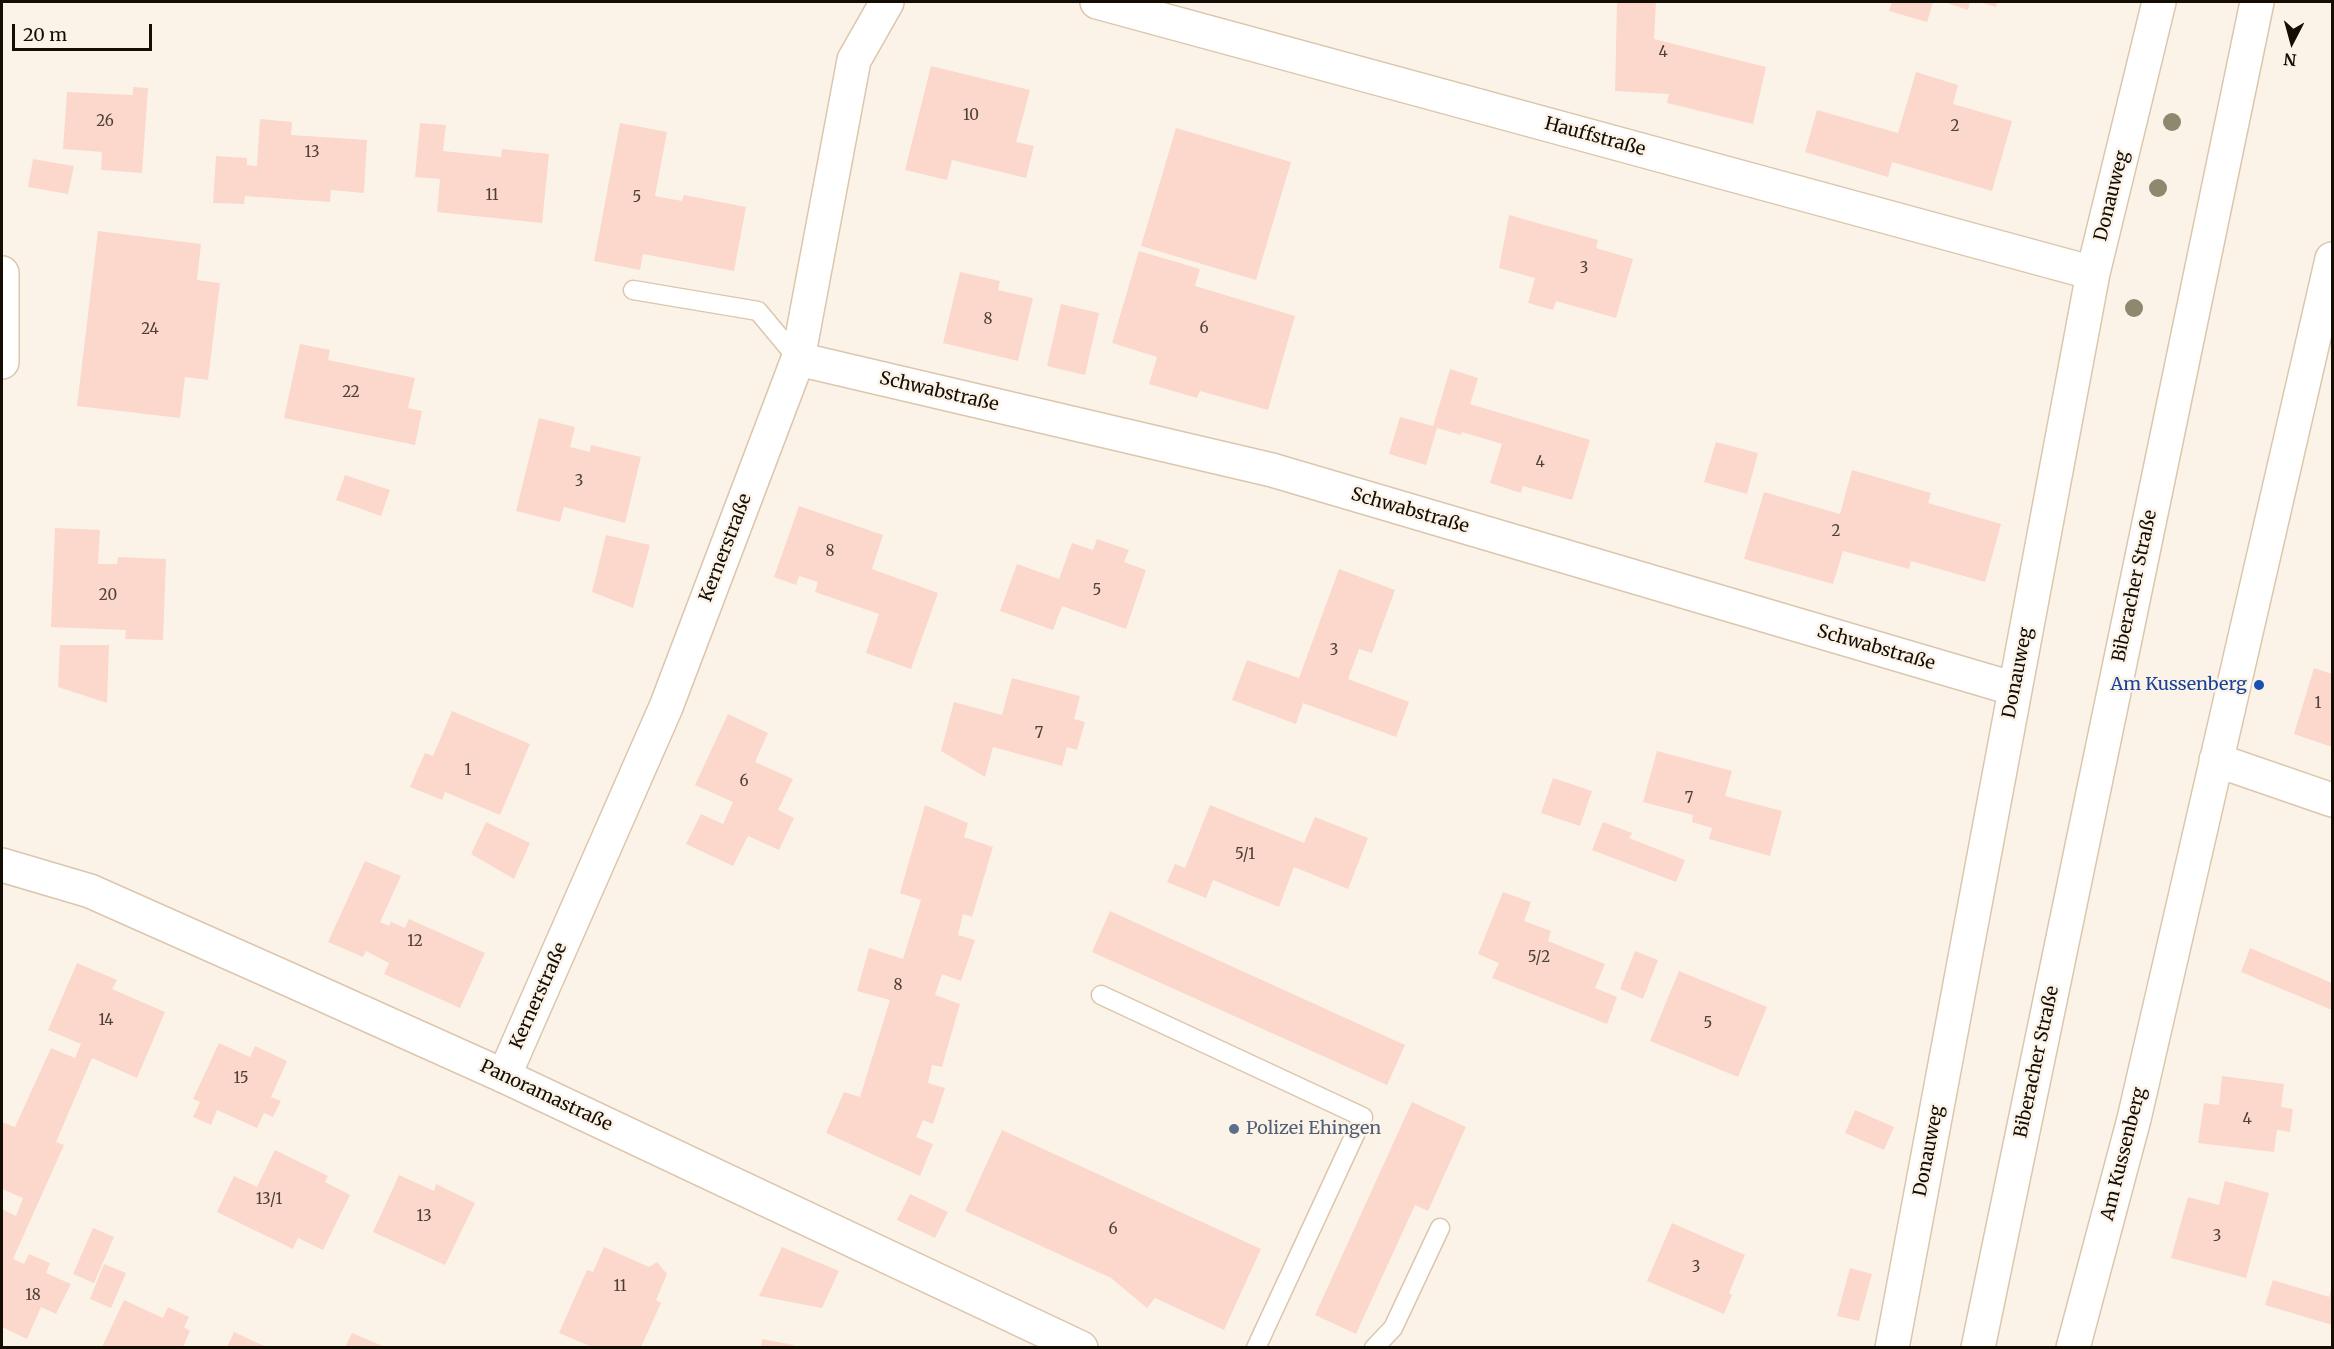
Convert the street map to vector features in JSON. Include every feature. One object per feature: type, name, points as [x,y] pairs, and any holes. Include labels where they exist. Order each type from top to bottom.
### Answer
[{"type":"street","name":"Kernerstraße","points":[[504,1076],[666,707],[798,359],[854,60],[887,2]]},
{"type":"street","name":"Hauffstraße","points":[[1097,2],[2093,273]]},
{"type":"street","name":"Donauweg","points":[[1892,1347],[2093,273],[2159,2]]},
{"type":"street","name":"Biberacher Straße","points":[[1978,1347],[2257,2]]},
{"type":"street","points":[[2,273],[2,362]]},
{"type":"street","name":"Am Kussenberg","points":[[2073,1347],[2134,1119],[2330,275]]},
{"type":"street","name":"Schwabstraße","points":[[798,359],[1272,470],[2015,689]]},
{"type":"street","points":[[2216,760],[2332,800]]},
{"type":"street","name":"Panoramastraße","points":[[2,865],[90,891],[504,1076],[1081,1347]]},
{"type":"lane","points":[[633,290],[758,312],[798,359]]},
{"type":"lane","points":[[1101,995],[1363,1117],[1256,1347]]},
{"type":"lane","points":[[1374,1347],[1394,1328],[1440,1228]]},
{"type":"building","points":[[1617,2],[1656,2],[1654,39],[1766,67],[1753,124],[1667,103],[1669,94],[1615,91]]},
{"type":"building","points":[[1892,2],[1933,2],[1927,22],[1889,11]]},
{"type":"building","points":[[1944,2],[1970,2],[1968,10]]},
{"type":"building","points":[[1979,2],[1997,2],[1996,7]]},
{"type":"building","points":[[931,66],[1030,90],[1016,142],[1034,146],[1026,178],[952,160],[947,180],[905,170]]},
{"type":"building","points":[[1916,72],[1958,85],[1953,104],[2012,121],[1992,191],[1892,162],[1888,177],[1805,152],[1817,110],[1898,133]]},
{"type":"building","points":[[133,87],[148,88],[142,173],[101,170],[102,152],[63,149],[67,92],[133,95]]},
{"type":"building","points":[[260,119],[292,122],[291,135],[367,140],[364,193],[331,190],[330,202],[245,196],[244,204],[213,203],[216,156],[247,158],[247,165],[257,166]]},
{"type":"building","points":[[420,123],[446,125],[443,151],[501,157],[502,149],[549,154],[542,223],[437,212],[440,179],[415,177]]},
{"type":"building","points":[[620,123],[667,132],[655,196],[682,201],[684,195],[746,207],[734,271],[643,254],[640,270],[594,261]]},
{"type":"building","points":[[1176,128],[1291,162],[1256,280],[1141,246]]},
{"type":"building","points":[[33,159],[74,166],[68,194],[28,187]]},
{"type":"building","points":[[1509,215],[1598,240],[1596,248],[1633,259],[1616,318],[1556,301],[1553,310],[1528,303],[1535,278],[1499,268]]},
{"type":"building","points":[[98,231],[201,244],[197,280],[220,283],[208,380],[185,377],[180,418],[77,406]]},
{"type":"building","points":[[1139,251],[1200,269],[1195,286],[1295,316],[1268,410],[1200,391],[1197,398],[1149,384],[1157,357],[1112,343]]},
{"type":"building","points":[[960,272],[1000,281],[998,290],[1033,298],[1018,361],[943,343]]},
{"type":"building","points":[[1061,304],[1099,313],[1085,375],[1047,366]]},
{"type":"building","points":[[300,344],[330,350],[328,360],[415,378],[408,408],[422,411],[415,445],[284,418]]},
{"type":"building","points":[[1450,369],[1478,378],[1470,404],[1590,440],[1572,500],[1523,486],[1521,493],[1490,483],[1502,444],[1462,432],[1461,435],[1437,428],[1426,465],[1389,454],[1400,417],[1433,426]]},
{"type":"building","points":[[539,418],[575,427],[570,447],[590,452],[591,445],[641,457],[625,523],[564,507],[560,522],[516,511]]},
{"type":"building","points":[[1716,442],[1758,453],[1747,494],[1704,482]]},
{"type":"building","points":[[1852,470],[1931,493],[1928,503],[2001,524],[1985,582],[1911,561],[1909,569],[1843,551],[1833,584],[1744,559],[1764,492],[1840,514]]},
{"type":"building","points":[[345,475],[390,490],[381,516],[336,500]]},
{"type":"building","points":[[799,506],[883,535],[872,569],[938,593],[911,669],[866,653],[879,614],[815,592],[818,582],[799,576],[796,585],[774,577]]},
{"type":"building","points":[[55,528],[100,530],[98,564],[117,564],[118,557],[166,559],[163,640],[125,639],[126,630],[51,627]]},
{"type":"building","points":[[606,535],[650,545],[633,608],[592,592]]},
{"type":"building","points":[[1097,539],[1129,550],[1124,562],[1146,570],[1126,629],[1062,606],[1053,630],[1000,611],[1017,564],[1059,579],[1072,543],[1093,550]]},
{"type":"building","points":[[1339,569],[1395,590],[1372,653],[1359,649],[1348,679],[1409,702],[1396,737],[1303,703],[1296,724],[1232,700],[1247,660],[1299,678]]},
{"type":"building","points":[[60,645],[109,645],[107,703],[58,687]]},
{"type":"building","points":[[2314,668],[2332,674],[2332,747],[2294,734]]},
{"type":"building","points":[[1012,678],[1080,696],[1074,719],[1085,722],[1077,750],[1067,747],[1062,766],[993,747],[985,777],[941,751],[954,702],[1002,715]]},
{"type":"building","points":[[452,711],[530,744],[500,815],[445,792],[442,800],[410,787],[425,753],[433,756]]},
{"type":"building","points":[[728,714],[768,733],[755,762],[793,779],[778,810],[794,818],[779,850],[748,836],[733,866],[686,844],[701,814],[723,824],[733,802],[695,785]]},
{"type":"building","points":[[1657,751],[1732,771],[1725,796],[1782,811],[1770,856],[1709,839],[1712,828],[1692,822],[1693,815],[1643,802]]},
{"type":"building","points":[[1553,778],[1592,791],[1580,826],[1541,813]]},
{"type":"building","points":[[925,805],[968,823],[964,837],[993,847],[972,917],[963,914],[958,935],[975,940],[961,981],[942,974],[935,995],[960,1004],[942,1067],[932,1065],[928,1083],[945,1088],[933,1124],[923,1120],[916,1137],[933,1144],[920,1176],[826,1133],[844,1092],[860,1097],[890,1000],[857,991],[869,948],[903,959],[921,900],[900,893]]},
{"type":"building","points":[[1210,805],[1304,843],[1315,817],[1368,838],[1348,889],[1294,867],[1279,907],[1213,880],[1206,898],[1167,882],[1175,864],[1185,868]]},
{"type":"building","points":[[486,822],[530,843],[514,879],[471,854]]},
{"type":"building","points":[[1603,822],[1632,833],[1629,838],[1685,860],[1676,882],[1592,850]]},
{"type":"building","points":[[365,861],[401,876],[380,922],[389,926],[391,922],[405,928],[409,919],[485,953],[460,1008],[384,974],[389,963],[366,951],[363,957],[328,942]]},
{"type":"building","points":[[1503,892],[1531,902],[1524,921],[1551,931],[1548,941],[1605,964],[1595,988],[1617,997],[1607,1024],[1492,978],[1499,963],[1478,954]]},
{"type":"building","points":[[1110,911],[1405,1045],[1387,1085],[1092,952]]},
{"type":"building","points":[[2250,948],[2332,983],[2332,1010],[2241,972]]},
{"type":"building","points":[[1635,951],[1658,960],[1643,999],[1620,989]]},
{"type":"building","points":[[77,963],[117,980],[112,989],[165,1012],[137,1078],[92,1058],[56,1142],[64,1145],[13,1259],[24,1264],[29,1254],[50,1263],[46,1273],[71,1284],[56,1314],[41,1307],[27,1339],[2,1327],[2,1209],[16,1216],[23,1198],[2,1189],[2,1122],[15,1127],[51,1048],[75,1058],[81,1044],[48,1030]]},
{"type":"building","points":[[1679,971],[1767,1007],[1738,1077],[1650,1041]]},
{"type":"building","points":[[219,1043],[250,1057],[255,1046],[287,1061],[271,1097],[281,1101],[273,1117],[264,1113],[257,1128],[217,1110],[211,1125],[193,1117],[200,1102],[193,1099]]},
{"type":"building","points":[[2222,1076],[2284,1084],[2281,1107],[2293,1109],[2290,1132],[2277,1130],[2274,1152],[2198,1143],[2204,1103],[2219,1105]]},
{"type":"building","points":[[1412,1102],[1466,1127],[1428,1211],[1415,1205],[1356,1334],[1315,1315]]},
{"type":"building","points":[[1855,1110],[1894,1127],[1884,1150],[1845,1133]]},
{"type":"building","points":[[1002,1130],[1261,1249],[1224,1330],[1155,1298],[1147,1308],[1111,1278],[965,1211]]},
{"type":"building","points":[[275,1150],[328,1176],[325,1182],[350,1195],[323,1250],[298,1238],[293,1249],[217,1212],[234,1176],[257,1187]]},
{"type":"building","points":[[399,1175],[434,1191],[436,1184],[475,1203],[445,1265],[373,1232]]},
{"type":"building","points":[[2225,1181],[2269,1193],[2246,1278],[2171,1258],[2188,1197],[2219,1205]]},
{"type":"building","points":[[910,1194],[948,1212],[935,1238],[897,1220]]},
{"type":"building","points":[[1672,1223],[1745,1255],[1729,1293],[1732,1295],[1724,1314],[1647,1281]]},
{"type":"building","points":[[93,1228],[114,1237],[94,1283],[73,1274]]},
{"type":"building","points":[[604,1247],[649,1267],[657,1262],[667,1274],[656,1300],[661,1303],[641,1347],[592,1347],[559,1333],[587,1270],[593,1272]]},
{"type":"building","points":[[782,1247],[839,1271],[822,1308],[759,1296]]},
{"type":"building","points":[[104,1264],[126,1273],[111,1308],[90,1299]]},
{"type":"building","points":[[1850,1268],[1872,1274],[1859,1321],[1837,1316]]},
{"type":"building","points":[[2273,1280],[2329,1297],[2332,1286],[2332,1325],[2265,1305]]},
{"type":"building","points":[[124,1300],[163,1318],[168,1307],[189,1317],[184,1327],[190,1331],[183,1347],[102,1347]]},
{"type":"building","points":[[234,1332],[255,1342],[268,1347],[227,1347]]},
{"type":"building","points":[[352,1333],[385,1347],[345,1347]]},
{"type":"building","points":[[762,1339],[794,1345],[794,1347],[761,1347]]},
{"type":"place","name":"Am Kussenberg","points":[[2259,685]]},
{"type":"place","name":"Polizei Ehingen","points":[[1234,1129]]}]
